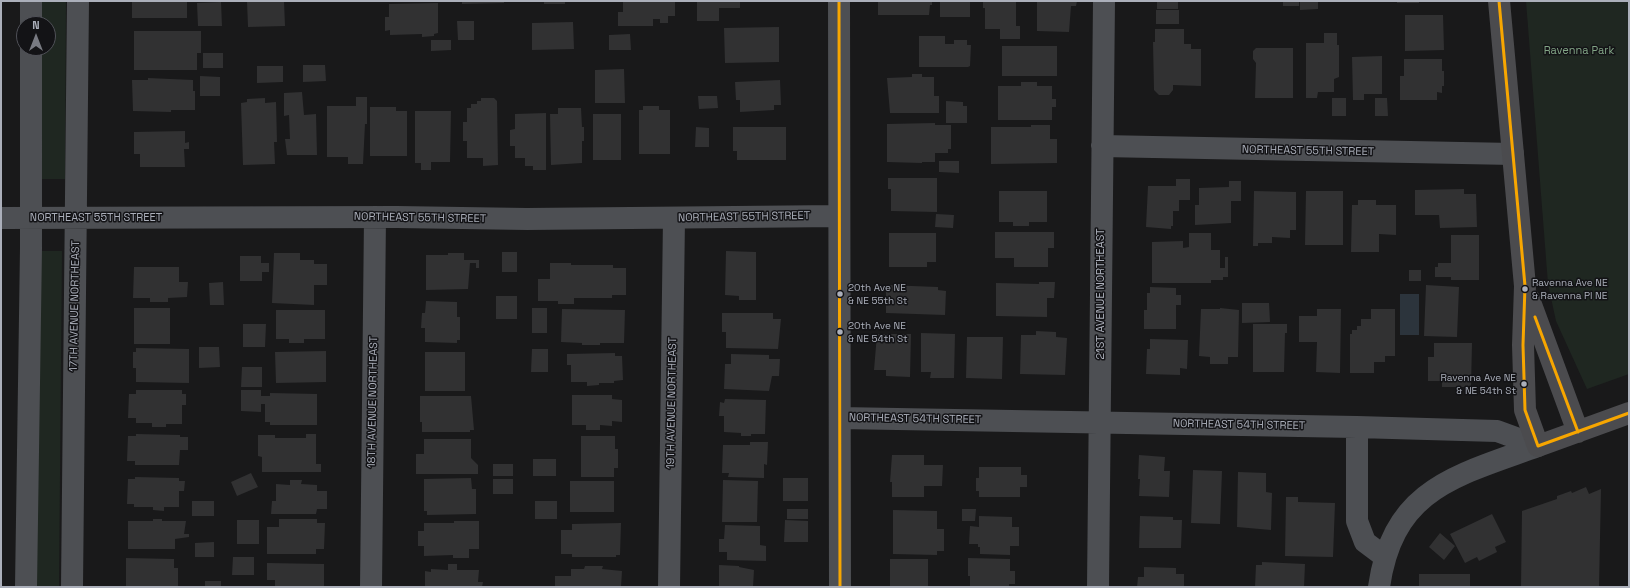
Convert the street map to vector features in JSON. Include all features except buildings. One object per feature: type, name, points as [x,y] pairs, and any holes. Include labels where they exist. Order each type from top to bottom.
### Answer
[{"type":"main road","points":[[1499,1],[1525,286],[1523,345],[1525,410],[1538,446],[1629,413]]},
{"type":"main road","points":[[1525,286],[1578,432]]},
{"type":"street","points":[[31,1],[31,16]]},
{"type":"street","name":"17TH AVENUE NORTHEAST","points":[[72,587],[78,1]]},
{"type":"street","points":[[839,1],[838,216],[840,587]]},
{"type":"street","name":"21ST AVENUE NORTHEAST","points":[[1098,587],[1104,1]]},
{"type":"street","points":[[26,587],[31,218],[31,56]]},
{"type":"street","name":"NORTHEAST 55TH STREET","points":[[1102,146],[1513,154]]},
{"type":"street","name":"NORTHEAST 55TH STREET","points":[[1,218],[375,216],[528,219],[838,216]]},
{"type":"street","name":"18TH AVENUE NORTHEAST","points":[[371,587],[375,216]]},
{"type":"street","name":"19TH AVENUE NORTHEAST","points":[[669,587],[674,218]]},
{"type":"street","name":"NORTHEAST 54TH STREET","points":[[840,418],[1357,427],[1497,431],[1538,446]]},
{"type":"street","points":[[1357,427],[1357,521],[1365,542],[1385,557]]},
{"type":"street","points":[[1379,587],[1385,557],[1399,525],[1420,500],[1432,489],[1454,478],[1538,446]]},
{"type":"green space","points":[[39,1],[66,1],[65,179],[37,179],[39,56],[56,56],[56,16],[39,16]]},
{"type":"green space","name":"Ravenna Park","points":[[1526,1],[1629,1],[1629,374],[1587,389],[1556,321],[1548,284]]},
{"type":"green space","points":[[33,251],[62,251],[59,587],[30,587]]},
{"type":"shaded area","points":[[1400,294],[1419,294],[1419,335],[1400,335]]},
{"type":"transit line","points":[[839,1],[840,587]]},
{"type":"transit line","points":[[1499,1],[1525,286],[1523,345],[1525,410],[1538,446],[1629,413]]},
{"type":"transit line","points":[[1535,317],[1578,432]]},
{"type":"place","name":"Ravenna Ave NE & Ravenna Pl NE","points":[[1525,289]]},
{"type":"place","name":"20th Ave NE & NE 55th St","points":[[840,294]]},
{"type":"place","name":"20th Ave NE & NE 54th St","points":[[840,332]]},
{"type":"place","name":"Ravenna Ave NE & NE 54th St","points":[[1524,384]]}]
